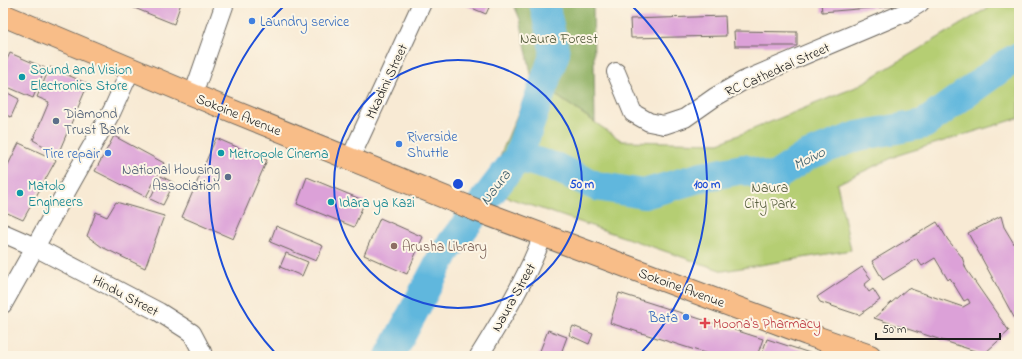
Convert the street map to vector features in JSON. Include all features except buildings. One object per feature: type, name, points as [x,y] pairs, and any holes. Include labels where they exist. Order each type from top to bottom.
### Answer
[{"type":"main road","name":"Sokoine Avenue","points":[[3,16],[192,95],[486,214],[807,334],[870,356]]},
{"type":"street","points":[[192,95],[225,3]]},
{"type":"street","name":"Mkadini Street","points":[[350,159],[422,3]]},
{"type":"street","name":"RC Cathedral Street","points":[[616,72],[633,113],[649,122],[664,125],[685,118],[714,97],[743,81],[904,13],[920,3]]},
{"type":"street","points":[[3,304],[112,111],[131,69]]},
{"type":"street","name":"Hindu Street","points":[[3,233],[35,247],[159,312],[192,333],[203,356]]},
{"type":"street","name":"Naura Street","points":[[479,356],[508,310],[534,260],[543,235]]},
{"type":"green space","name":"Naura Forest","points":[[513,3],[593,3],[595,122],[532,79],[520,19]]},
{"type":"green space","name":"Naura City Park","points":[[996,3],[1019,3],[1019,118],[898,155],[837,184],[851,250],[723,271],[486,190],[532,79],[622,141],[719,143],[856,87]]},
{"type":"waterway","name":"Naura","points":[[390,356],[445,252],[518,157],[555,53],[544,3]]},
{"type":"waterway","name":"Moivo","points":[[518,157],[557,168],[596,186],[644,194],[702,177],[743,169],[772,179],[806,156],[858,136],[924,124],[1006,64],[1019,57]]},
{"type":"place","name":"Laundry service","points":[[252,21]]},
{"type":"place","name":"Sound and Vision Electronics Store","points":[[22,77]]},
{"type":"place","name":"Diamond Trust Bank","points":[[56,121]]},
{"type":"place","name":"Riverside Shuttle","points":[[399,144]]},
{"type":"place","name":"Tire repair","points":[[108,153]]},
{"type":"place","name":"Metropole Cinema","points":[[221,153]]},
{"type":"place","name":"National Housing Association","points":[[228,177]]},
{"type":"place","name":"Matolo Engineers","points":[[20,193]]},
{"type":"place","name":"Idara ya Kazi","points":[[331,202]]},
{"type":"place","name":"Arusha Library","points":[[394,246]]},
{"type":"place","name":"Bata","points":[[686,317]]},
{"type":"place","name":"Moona's Pharmacy","points":[[705,323]]}]
